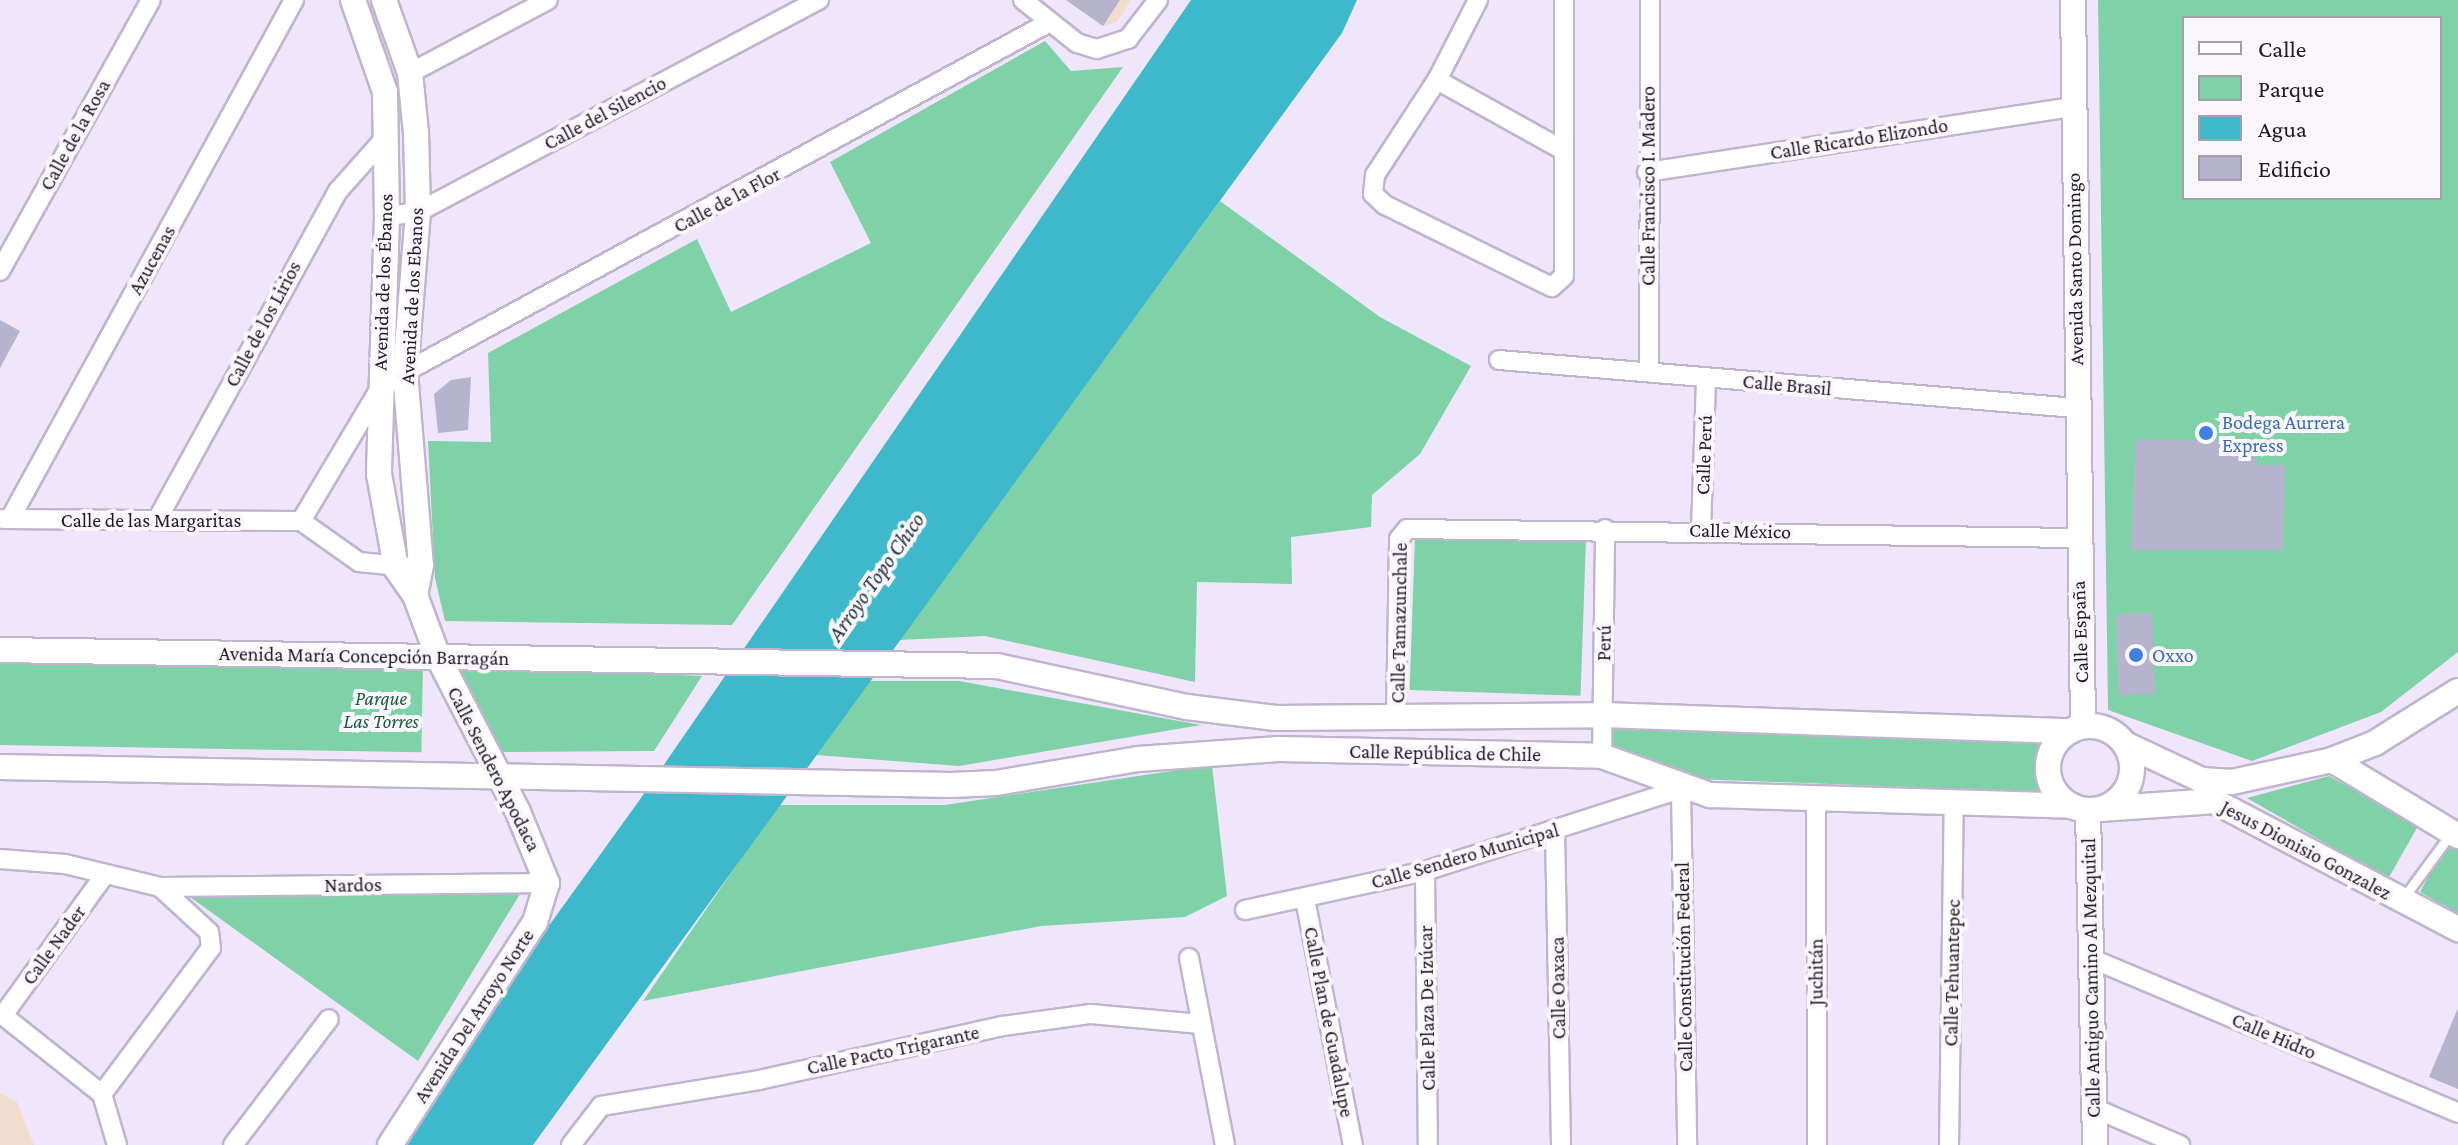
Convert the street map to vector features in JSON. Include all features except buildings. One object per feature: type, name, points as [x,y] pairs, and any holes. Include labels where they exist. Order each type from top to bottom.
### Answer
[{"type":"street","name":"Calle de la Rosa","points":[[0,271],[151,0]]},
{"type":"street","name":"Azucenas","points":[[5,519],[294,0]]},
{"type":"street","name":"Avenida de los Ébanos","points":[[353,0],[385,92],[387,216],[379,390],[379,474],[408,567]]},
{"type":"street","name":"Avenida de los Ebanos","points":[[384,0],[410,73],[418,212],[405,372],[408,567]]},
{"type":"street","points":[[410,73],[548,0]]},
{"type":"street","name":"Calle del Silencio","points":[[387,216],[418,212],[819,0]]},
{"type":"street","points":[[1023,0],[1048,23],[1077,43],[1097,49],[1113,47],[1128,39],[1158,0]]},
{"type":"street","points":[[1478,0],[1437,80],[1375,175],[1373,194],[1385,205],[1552,287],[1564,276],[1564,0]]},
{"type":"street","name":"Calle Francisco I. Madero","points":[[1649,372],[1647,172],[1650,0]]},
{"type":"street","name":"Avenida Santo Domingo","points":[[2073,0],[2077,538]]},
{"type":"street","name":"Calle de la Flor","points":[[405,372],[1048,23]]},
{"type":"street","points":[[1437,80],[1563,150]]},
{"type":"street","name":"Calle Ricardo Elizondo","points":[[1647,172],[2072,107]]},
{"type":"street","name":"Calle de los Lirios","points":[[157,520],[338,191],[385,138]]},
{"type":"street","name":"Calle Brasil","points":[[1499,360],[2076,408]]},
{"type":"street","points":[[405,372],[379,390],[301,521],[359,562],[408,567],[438,657]]},
{"type":"street","name":"Calle Perú","points":[[1701,531],[1706,378]]},
{"type":"street","name":"Calle de las Margaritas","points":[[5,519],[301,521]]},
{"type":"street","name":"Calle México","points":[[1403,530],[1605,529],[2077,538]]},
{"type":"street","name":"Perú","points":[[1602,756],[1605,529]]},
{"type":"street","name":"Calle Tamazunchale","points":[[1396,716],[1399,539],[1403,530]]},
{"type":"street","name":"Calle España","points":[[2076,729],[2077,538]]},
{"type":"street","name":"Avenida María Concepción Barragán","points":[[0,650],[876,663]]},
{"type":"street","name":"Calle Sendero Apodaca","points":[[438,657],[538,854],[547,883]]},
{"type":"street","name":"Calle República de Chile","points":[[876,663],[1025,670],[1240,715],[1603,715],[2076,729]]},
{"type":"street","points":[[2125,744],[2132,777],[2120,798],[2086,809],[2061,799],[2049,775],[2053,749],[2076,729],[2107,729],[2125,744],[2202,780],[2217,792],[2332,760],[2375,743],[2458,691]]},
{"type":"street","name":"Calle República de Chile","points":[[498,775],[996,783],[1231,750],[1602,756],[1681,789],[1734,797],[1954,802],[2086,809]]},
{"type":"street","points":[[2332,760],[2456,832]]},
{"type":"street","points":[[0,767],[498,775]]},
{"type":"street","name":"Calle Sendero Municipal","points":[[1245,910],[1425,871],[1681,789]]},
{"type":"street","name":"Calle Constitución Federal","points":[[1681,789],[1687,1145]]},
{"type":"street","name":"Jesus Dionisio Gonzalez","points":[[2086,809],[2217,792],[2402,900],[2458,929]]},
{"type":"street","name":"Juchitán","points":[[1816,798],[1817,1145]]},
{"type":"street","name":"Calle Tehuantepec","points":[[1949,1145],[1954,802]]},
{"type":"street","name":"Calle Antiguo Camino Al Mezquital","points":[[2086,809],[2095,1145]]},
{"type":"street","name":"Calle Oaxaca","points":[[1555,831],[1561,1145]]},
{"type":"street","name":"Nardos","points":[[0,859],[65,864],[104,876],[160,887],[547,883]]},
{"type":"street","name":"Calle Plaza De Izúcar","points":[[1425,871],[1428,1145]]},
{"type":"street","name":"Calle Nader","points":[[2,1014],[104,876]]},
{"type":"street","name":"Avenida Del Arroyo Norte","points":[[390,1145],[535,922],[547,883]]},
{"type":"street","points":[[102,1094],[211,948],[209,932],[160,887]]},
{"type":"street","name":"Calle Plan de Guadalupe","points":[[1305,899],[1353,1145]]},
{"type":"street","points":[[1189,958],[1225,1145]]},
{"type":"street","name":"Calle Hidro","points":[[2090,958],[2458,1113]]},
{"type":"street","points":[[2,1014],[102,1094],[117,1145]]},
{"type":"street","name":"Calle Pacto Trigarante","points":[[571,1145],[590,1116],[601,1106],[759,1080],[1051,1017],[1091,1014],[1201,1024]]},
{"type":"street","points":[[233,1145],[329,1019]]},
{"type":"street","points":[[2094,1108],[2180,1145]]},
{"type":"lane","points":[[2402,900],[2456,832]]},
{"type":"shaded area","points":[[1066,0],[1131,0],[1117,22],[1103,26]]},
{"type":"shaded area","points":[[0,1093],[17,1102],[34,1145],[0,1145]]},
{"type":"green space","points":[[2098,0],[2458,0],[2458,652],[2381,712],[2252,761],[2108,710]]},
{"type":"green space","points":[[1045,41],[1071,71],[1123,67],[732,625],[445,621],[435,578],[428,441],[491,442],[488,353],[697,239],[731,312],[871,243],[830,162]]},
{"type":"green space","points":[[1220,201],[1380,317],[1471,366],[1420,454],[1372,495],[1371,527],[1291,537],[1292,584],[1197,582],[1195,682],[985,636],[899,640]]},
{"type":"green space","points":[[1415,536],[1586,542],[1581,696],[1410,690]]},
{"type":"green space","name":"Parque Las Torres","points":[[0,657],[423,664],[421,752],[0,745]]},
{"type":"green space","points":[[454,666],[702,676],[654,751],[498,752]]},
{"type":"green space","points":[[860,681],[959,681],[1201,725],[959,766],[816,755]]},
{"type":"green space","points":[[1612,730],[1858,732],[2040,740],[2042,792],[1670,778],[1610,744]]},
{"type":"green space","points":[[1212,765],[1227,896],[1185,917],[1041,926],[643,1001],[778,805],[945,805]]},
{"type":"green space","points":[[2329,776],[2418,826],[2388,879],[2247,798]]},
{"type":"green space","points":[[2447,842],[2458,848],[2458,913],[2420,892]]},
{"type":"green space","points":[[520,894],[418,1061],[190,897]]},
{"type":"water","name":"Arroyo Topo Chico","points":[[1191,0],[1357,0],[1342,33],[533,1145],[391,1145],[641,798]]},
{"type":"place","name":"Bodega Aurrera Express","points":[[2206,433]]},
{"type":"place","name":"Oxxo","points":[[2136,655]]}]
